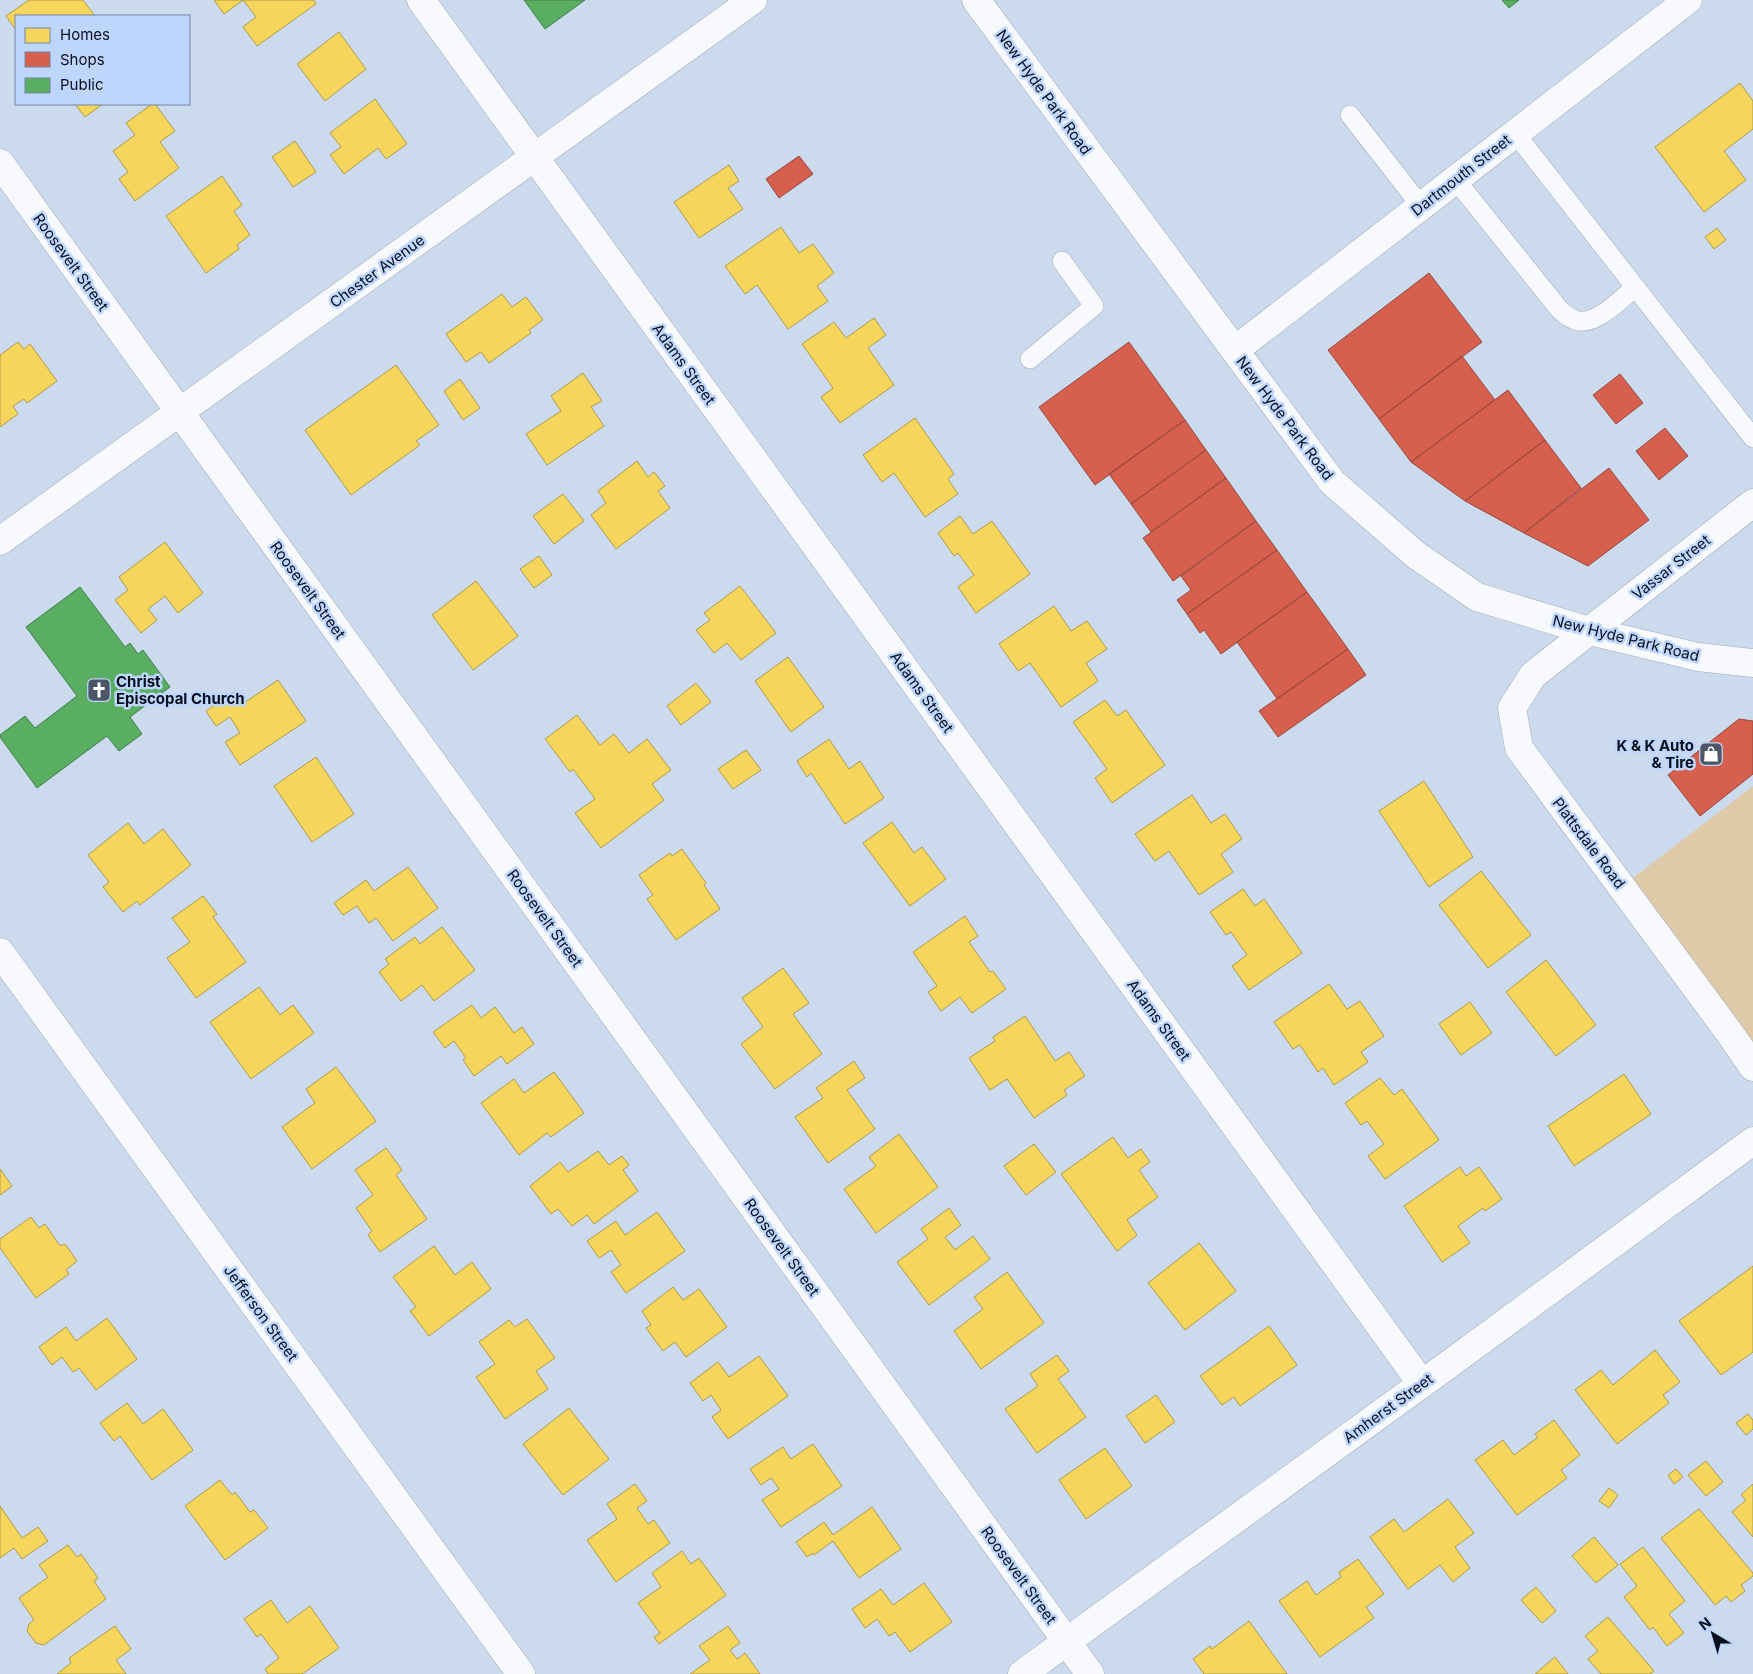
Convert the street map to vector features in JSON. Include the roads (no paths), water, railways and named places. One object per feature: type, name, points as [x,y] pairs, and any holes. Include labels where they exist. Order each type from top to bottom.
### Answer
[{"type":"street","name":"Adams Street","points":[[421,0],[1422,1384]]},
{"type":"street","name":"Chester Avenue","points":[[0,542],[753,0]]},
{"type":"street","name":"New Hyde Park Road","points":[[976,0],[1332,482],[1416,555],[1478,597],[1589,631],[1698,657],[1753,663]]},
{"type":"street","name":"Dartmouth Street","points":[[1235,350],[1688,0]]},
{"type":"street","name":"Roosevelt Street","points":[[0,163],[1090,1674]]},
{"type":"street","name":"Vassar Street","points":[[1589,631],[1753,503]]},
{"type":"street","name":"Plattsdale Road","points":[[1589,631],[1533,675],[1512,708],[1519,748],[1752,1061]]},
{"type":"street","name":"Jefferson Street","points":[[0,952],[521,1674]]},
{"type":"street","name":"Amherst Street","points":[[1022,1674],[1753,1141]]},
{"type":"lane","points":[[1350,115],[1420,206]]},
{"type":"lane","points":[[1515,133],[1753,438]]},
{"type":"lane","points":[[1455,179],[1559,309],[1569,318],[1579,322],[1592,320],[1604,313],[1636,287]]},
{"type":"lane","points":[[1030,359],[1094,306],[1062,261]]},
{"type":"place","name":"Christ Episcopal Church","points":[[99,690]]},
{"type":"place","name":"K & K Auto & Tire","points":[[1711,754]]}]
